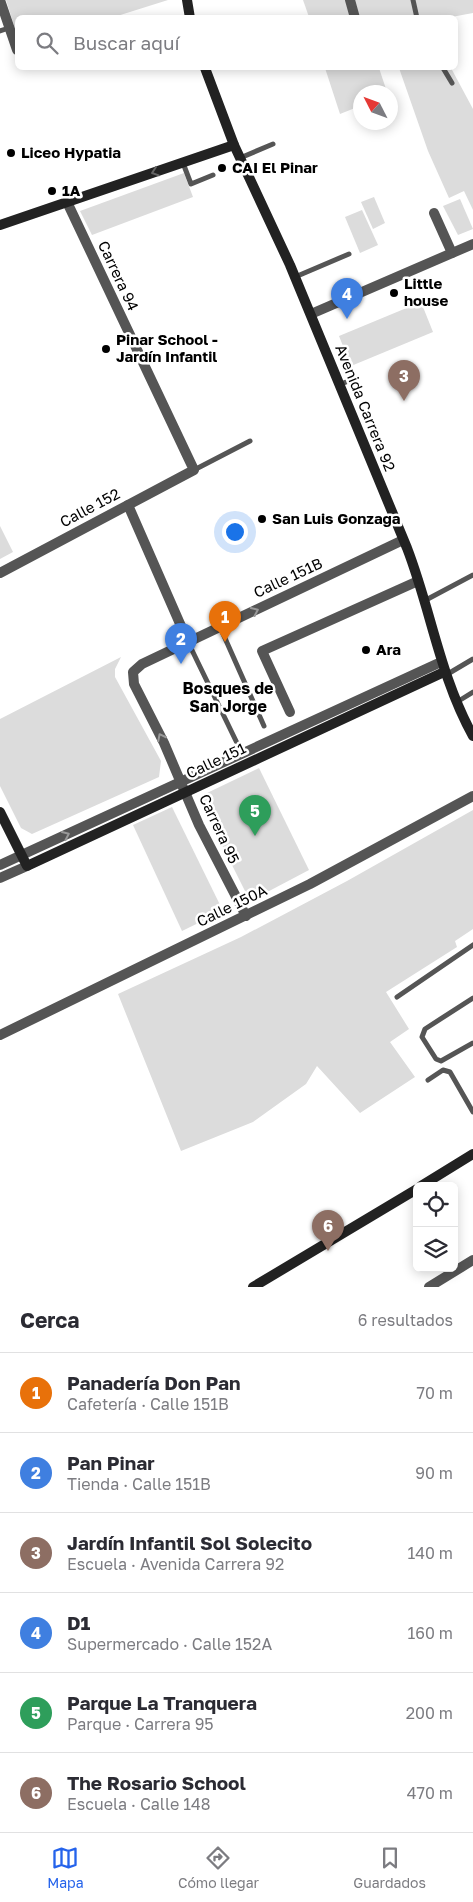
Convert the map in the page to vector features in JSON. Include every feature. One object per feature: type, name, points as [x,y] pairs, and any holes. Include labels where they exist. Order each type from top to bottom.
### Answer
[{"type":"main road","points":[[187,0],[190,15]]},
{"type":"main road","name":"Avenida Carrera 92","points":[[206,70],[240,158],[311,314],[403,540],[418,581],[443,670],[473,736]]},
{"type":"main road","points":[[0,224],[234,144]]},
{"type":"main road","name":"Calle 151","points":[[26,866],[443,670]]},
{"type":"main road","points":[[0,812],[26,866]]},
{"type":"main road","points":[[428,1182],[473,1154]]},
{"type":"main road","points":[[253,1287],[413,1190]]},
{"type":"street","points":[[0,0],[5,30],[15,47]]},
{"type":"street","points":[[350,0],[354,15]]},
{"type":"street","name":"Carrera 94","points":[[67,202],[194,470]]},
{"type":"street","points":[[434,213],[452,253]]},
{"type":"street","points":[[311,314],[473,244]]},
{"type":"street","name":"Calle 152","points":[[0,573],[194,470]]},
{"type":"street","points":[[128,505],[188,642]]},
{"type":"street","name":"Calle 151B","points":[[133,672],[142,664],[403,540]]},
{"type":"street","points":[[290,712],[262,651],[418,581]]},
{"type":"street","name":"Calle 151","points":[[0,865],[181,782],[443,670]]},
{"type":"street","name":"Carrera 95","points":[[133,672],[134,684],[181,782],[207,844],[246,916]]},
{"type":"street","name":"Calle 150A","points":[[0,1036],[246,916],[473,796]]},
{"type":"street","name":"Calle 151","points":[[0,878],[26,866]]},
{"type":"street","points":[[428,1287],[473,1260]]},
{"type":"lane","points":[[413,0],[416,15]]},
{"type":"lane","points":[[444,70],[452,83]]},
{"type":"lane","points":[[240,158],[273,144]]},
{"type":"lane","points":[[183,162],[191,184],[213,175]]},
{"type":"lane","points":[[295,277],[349,254]]},
{"type":"lane","points":[[340,384],[356,378]]},
{"type":"lane","points":[[194,470],[250,441]]},
{"type":"lane","points":[[424,601],[473,575]]},
{"type":"lane","points":[[220,627],[264,726]]},
{"type":"lane","points":[[188,642],[237,743]]},
{"type":"lane","points":[[443,670],[473,659]]},
{"type":"lane","points":[[457,702],[473,692]]},
{"type":"lane","points":[[397,997],[473,945]]},
{"type":"lane","points":[[473,998],[425,1029],[422,1037],[436,1059],[441,1062],[473,1043]]},
{"type":"lane","points":[[428,1080],[443,1070],[450,1072],[473,1112]]},
{"type":"shaded area","points":[[6,0],[168,0],[120,15],[15,15],[15,29]]},
{"type":"shaded area","points":[[303,0],[473,0],[473,13],[458,16],[308,15]]},
{"type":"shaded area","points":[[326,70],[380,70],[385,85],[353,85],[353,109],[340,114]]},
{"type":"shaded area","points":[[400,70],[452,70],[473,109],[473,210],[464,191],[449,198],[428,151]]},
{"type":"shaded area","points":[[184,173],[193,197],[92,235],[80,211]]},
{"type":"shaded area","points":[[374,197],[385,223],[373,229],[361,202]]},
{"type":"shaded area","points":[[460,199],[473,229],[458,235],[443,206]]},
{"type":"shaded area","points":[[362,210],[378,245],[360,253],[345,217]]},
{"type":"shaded area","points":[[421,302],[433,332],[351,366],[339,336]]},
{"type":"shaded area","points":[[0,526],[13,552],[0,559]]},
{"type":"shaded area","points":[[121,657],[115,669],[115,677],[161,761],[159,777],[32,834],[21,828],[0,786],[0,719]]},
{"type":"shaded area","points":[[259,768],[309,870],[252,900],[249,899],[201,803],[207,793]]},
{"type":"shaded area","points":[[172,807],[223,911],[182,931],[133,825]]},
{"type":"shaded area","points":[[473,810],[473,929],[455,941],[457,947],[386,992],[409,1029],[390,1042],[415,1077],[360,1113],[317,1066],[306,1084],[253,1122],[181,1151],[118,994],[241,937],[347,881]]},
{"type":"place","name":"Liceo Hypatia","points":[[11,153]]},
{"type":"place","name":"CAI El Pinar","points":[[222,168]]},
{"type":"place","name":"1A","points":[[52,191]]},
{"type":"place","name":"Little house","points":[[394,293]]},
{"type":"place","name":"D1","points":[[347,319]]},
{"type":"place","name":"Pinar School - Jardín Infantil","points":[[106,349]]},
{"type":"place","name":"Jardín Infantil Sol Solecito","points":[[404,401]]},
{"type":"place","name":"San Luis Gonzaga","points":[[262,519]]},
{"type":"place","name":"Panadería Don Pan","points":[[225,642]]},
{"type":"place","name":"Ara","points":[[366,650]]},
{"type":"place","name":"Pan Pinar","points":[[181,664]]},
{"type":"place","name":"Parque La Tranquera","points":[[255,836]]},
{"type":"place","name":"The Rosario School","points":[[328,1251]]},
{"type":"district","name":"Bosques de San Jorge","points":[[228,697]]}]
